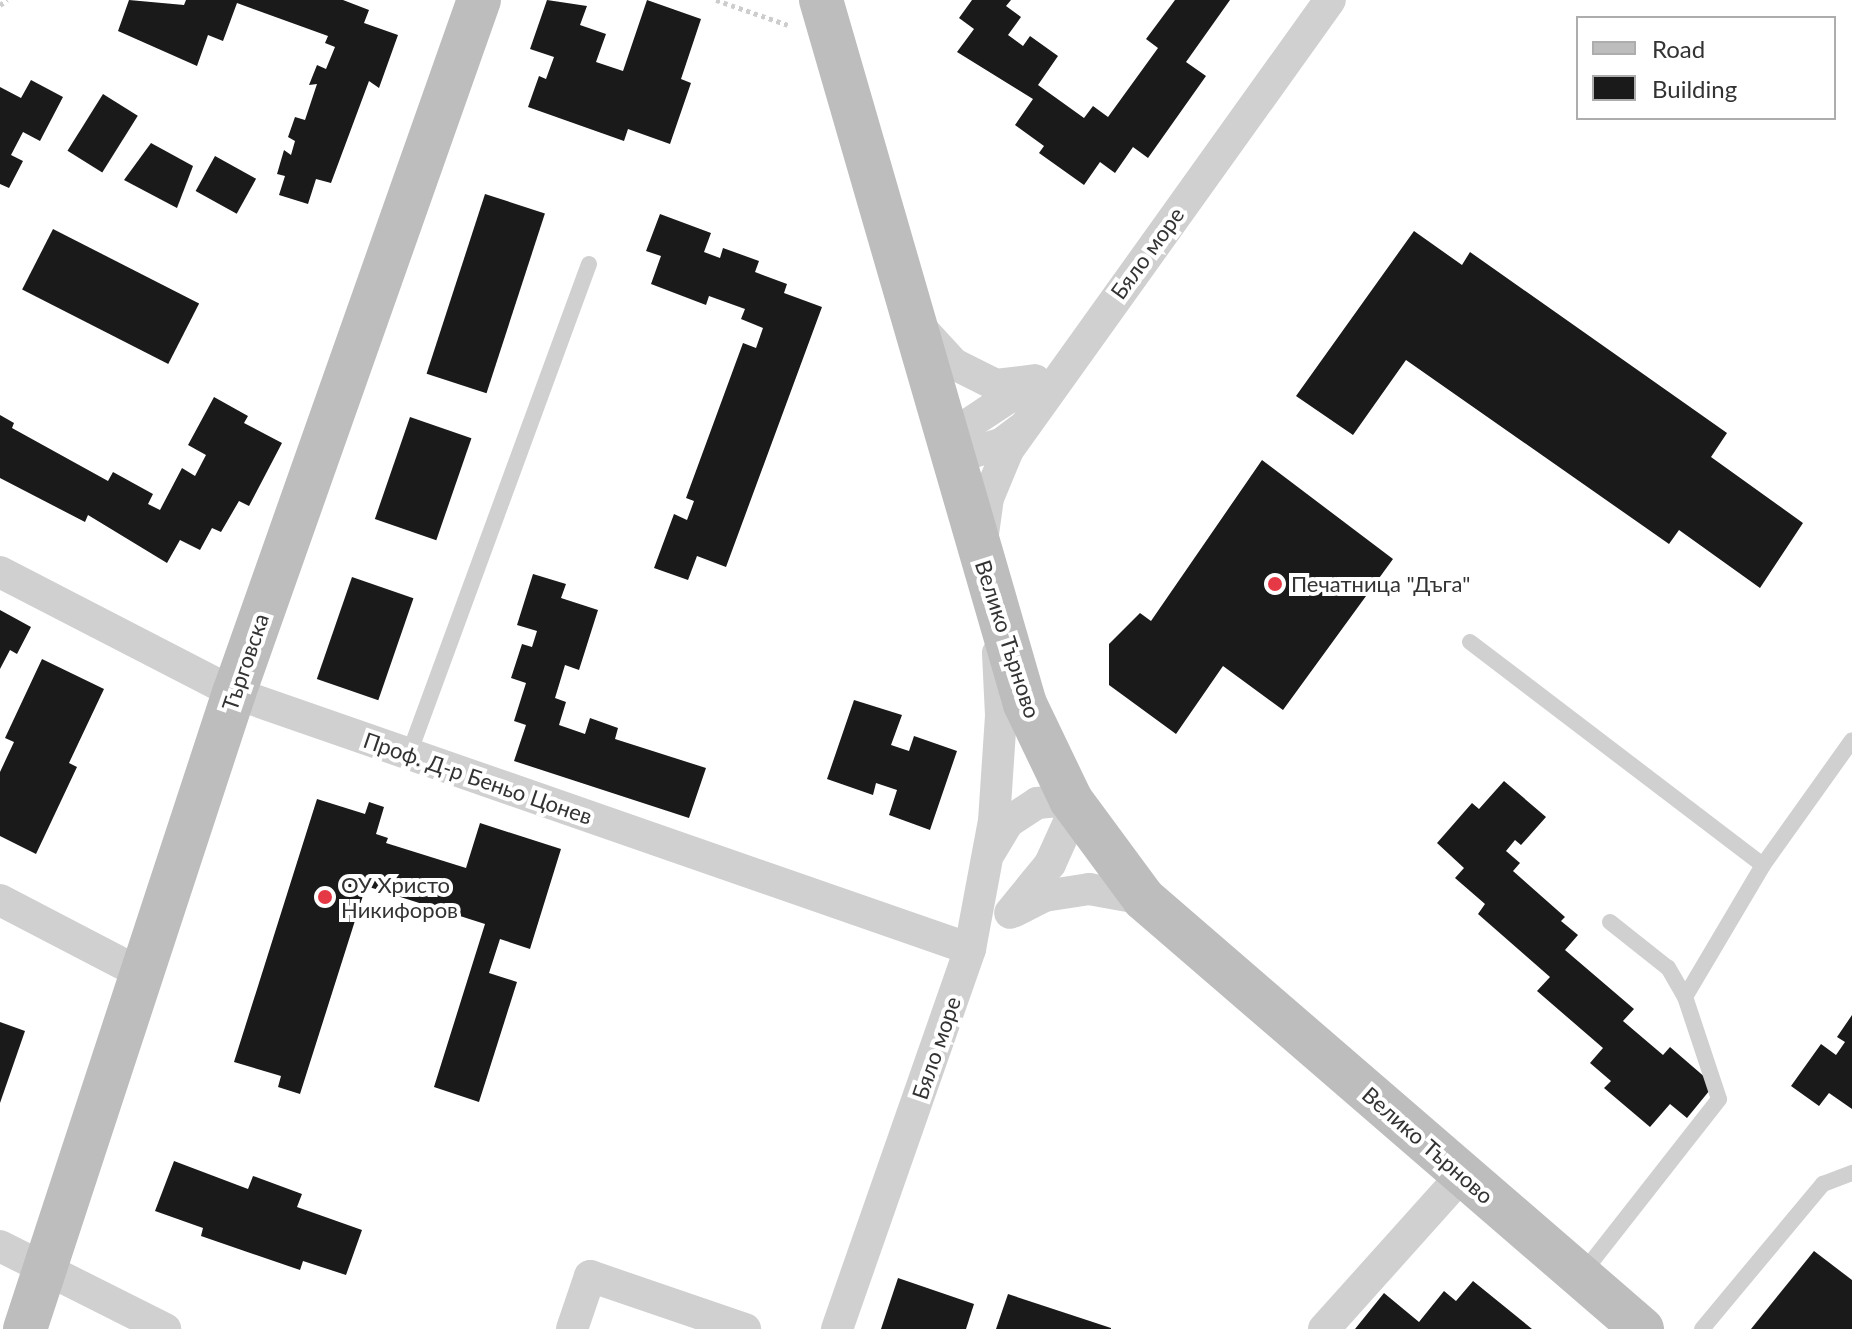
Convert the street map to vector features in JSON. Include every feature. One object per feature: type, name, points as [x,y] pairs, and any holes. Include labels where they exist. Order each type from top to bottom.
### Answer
[{"type":"street","name":"Търговска","points":[[25,1329],[234,693],[479,0]]},
{"type":"street","name":"Бяло море","points":[[918,325],[954,364],[996,385],[1035,380],[1069,362],[1330,0]]},
{"type":"street","name":"Велико Търново","points":[[805,12],[918,325],[1025,704],[1071,800],[1144,899],[1642,1329]]},
{"type":"street","points":[[981,553],[988,498],[1023,427],[1069,362]]},
{"type":"street","points":[[1023,427],[1001,444],[976,451],[952,445],[964,427],[1035,380]]},
{"type":"street","name":"Проф. Д-р Беньо Цонев","points":[[0,572],[234,693],[970,949]]},
{"type":"street","points":[[970,949],[987,858],[1001,715],[997,609]]},
{"type":"street","points":[[987,858],[1008,822],[1037,803],[1071,800],[1069,822],[1050,864],[1010,913]]},
{"type":"street","name":"Бяло море","points":[[837,1329],[970,949],[1010,913],[1044,896],[1089,889],[1144,899]]},
{"type":"street","points":[[0,900],[142,974]]},
{"type":"street","points":[[1324,1329],[1463,1174]]},
{"type":"street","points":[[0,1246],[165,1329]]},
{"type":"street","points":[[572,1329],[590,1276],[745,1329]]},
{"type":"lane","points":[[409,754],[589,264]]},
{"type":"lane","points":[[1470,642],[1763,865]]},
{"type":"lane","points":[[1685,997],[1763,865],[1852,740]]},
{"type":"lane","points":[[1581,1275],[1719,1099],[1685,997],[1668,968],[1610,922]]},
{"type":"lane","points":[[1702,1329],[1823,1184],[1852,1173]]},
{"type":"path","points":[[0,5],[7,0]]},
{"type":"path","points":[[716,0],[805,12]]},
{"type":"building","points":[[129,0],[184,5],[186,0],[343,0],[369,10],[364,23],[398,35],[379,88],[369,81],[331,183],[316,179],[308,204],[279,195],[285,176],[277,174],[284,150],[291,155],[295,141],[288,137],[295,117],[305,120],[317,84],[309,85],[317,65],[326,69],[335,47],[325,43],[328,36],[237,3],[223,41],[208,35],[197,66],[118,31]]},
{"type":"building","points":[[547,0],[587,6],[580,25],[606,34],[596,62],[623,71],[647,0],[701,19],[681,79],[691,83],[670,144],[628,129],[624,141],[528,107],[539,76],[546,79],[554,57],[530,49]]},
{"type":"building","points":[[972,0],[1011,0],[1006,6],[1021,17],[1008,35],[1023,46],[1030,36],[1058,56],[1038,85],[1084,118],[1093,106],[1108,117],[1158,48],[1146,39],[1175,0],[1230,0],[1186,62],[1206,76],[1148,158],[1133,147],[1115,173],[1100,162],[1084,185],[1039,153],[1044,146],[1015,125],[1033,99],[957,52],[974,29],[959,18]]},
{"type":"building","points":[[31,80],[63,97],[40,141],[23,132],[11,155],[23,161],[9,188],[0,184],[0,87],[21,98]]},
{"type":"building","points":[[103,94],[138,116],[102,173],[67,151]]},
{"type":"building","points":[[151,143],[193,166],[177,208],[124,180]]},
{"type":"building","points":[[215,156],[256,179],[237,214],[196,191]]},
{"type":"building","points":[[485,194],[545,213],[487,393],[427,374]]},
{"type":"building","points":[[660,214],[711,233],[704,252],[720,258],[723,248],[759,261],[755,272],[787,284],[784,293],[822,307],[726,567],[697,556],[688,580],[654,568],[674,514],[687,520],[694,501],[686,498],[743,343],[756,348],[763,328],[741,319],[745,309],[709,296],[706,305],[651,284],[661,256],[646,251]]},
{"type":"building","points":[[53,229],[199,303],[168,364],[22,290]]},
{"type":"building","points":[[1414,231],[1462,265],[1470,252],[1727,433],[1711,457],[1803,523],[1760,588],[1679,530],[1669,544],[1406,360],[1353,435],[1296,396]]},
{"type":"building","points":[[214,397],[248,416],[244,423],[282,443],[249,506],[239,501],[221,532],[212,528],[200,550],[180,540],[167,563],[88,515],[85,522],[0,478],[0,415],[14,423],[12,428],[108,481],[113,472],[153,494],[148,504],[160,510],[182,468],[195,476],[206,455],[188,445]]},
{"type":"building","points":[[410,417],[471,438],[436,540],[375,519]]},
{"type":"building","name":"Печатница \"Дъга\"","points":[[1262,460],[1393,559],[1283,710],[1223,666],[1176,734],[1109,685],[1109,644],[1140,613],[1151,621]]},
{"type":"building","points":[[533,574],[566,584],[561,598],[598,610],[579,670],[565,665],[555,698],[566,702],[559,725],[585,734],[590,718],[618,728],[615,739],[706,768],[689,818],[514,761],[526,725],[514,721],[526,683],[511,678],[522,644],[532,647],[537,631],[517,625]]},
{"type":"building","points":[[352,577],[413,598],[378,700],[317,679]]},
{"type":"building","points":[[0,610],[31,627],[17,654],[10,650],[0,669]]},
{"type":"building","points":[[42,659],[104,689],[69,763],[77,767],[36,854],[0,836],[0,772],[14,742],[5,738]]},
{"type":"building","points":[[854,700],[902,715],[891,745],[909,751],[914,736],[957,751],[930,830],[889,815],[897,790],[876,783],[873,795],[827,779]]},
{"type":"building","points":[[1504,781],[1546,817],[1521,845],[1515,840],[1506,851],[1520,863],[1513,871],[1565,917],[1561,921],[1578,935],[1565,950],[1634,1009],[1623,1021],[1663,1055],[1670,1047],[1714,1085],[1687,1118],[1670,1104],[1650,1127],[1604,1088],[1611,1081],[1590,1063],[1603,1048],[1537,991],[1550,977],[1478,914],[1485,904],[1455,878],[1464,868],[1437,843],[1472,803],[1479,809]]},
{"type":"building","points":[[317,799],[365,814],[369,802],[384,807],[376,834],[388,838],[386,843],[466,868],[480,823],[561,849],[530,949],[500,939],[489,973],[517,982],[479,1102],[434,1087],[485,924],[366,886],[300,1094],[278,1087],[281,1076],[234,1062]]},
{"type":"building","points":[[1852,1015],[1852,1109],[1829,1093],[1819,1106],[1791,1086],[1821,1044],[1836,1055],[1845,1042],[1837,1037]]},
{"type":"building","points":[[0,1022],[25,1031],[0,1103]]},
{"type":"building","points":[[174,1161],[248,1189],[253,1176],[302,1194],[297,1207],[362,1230],[346,1275],[303,1261],[300,1270],[201,1236],[203,1228],[155,1211]]},
{"type":"building","points":[[1814,1251],[1852,1280],[1852,1329],[1751,1329]]},
{"type":"building","points":[[898,1278],[974,1304],[966,1329],[881,1329]]},
{"type":"building","points":[[1473,1281],[1532,1329],[1355,1329],[1384,1293],[1419,1322],[1444,1291],[1456,1301]]},
{"type":"building","points":[[1008,1294],[1111,1328],[1111,1329],[996,1329]]},
{"type":"place","name":"Печатница \"Дъга\"","points":[[1275,584]]},
{"type":"place","name":"ОУ Христо Никифоров","points":[[325,897]]}]
